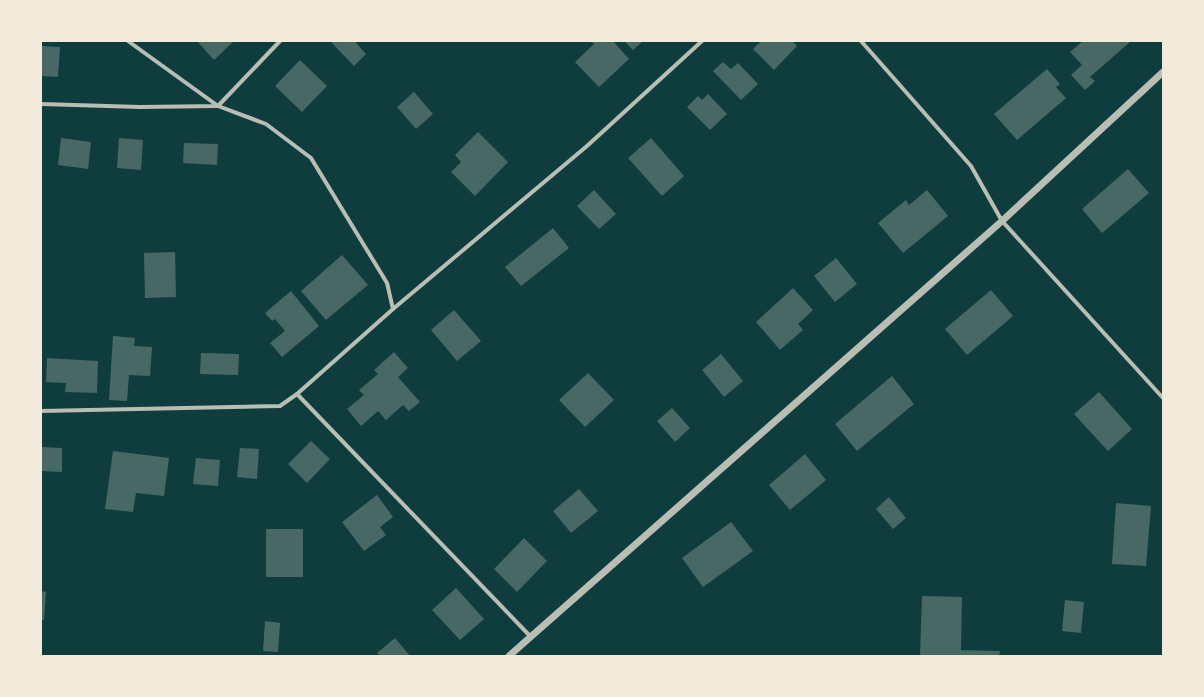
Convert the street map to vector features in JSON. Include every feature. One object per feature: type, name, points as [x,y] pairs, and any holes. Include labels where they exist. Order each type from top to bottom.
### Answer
[{"type":"street","points":[[128,41],[218,106],[266,124],[311,158],[387,283],[393,309]]},
{"type":"street","points":[[41,104],[140,108],[218,106],[280,41]]},
{"type":"street","points":[[41,411],[280,406],[297,394],[393,309],[586,146],[702,41]]},
{"type":"street","points":[[861,41],[971,166],[1002,221],[1163,398]]},
{"type":"street","points":[[509,656],[1002,221],[1163,72]]},
{"type":"street","points":[[297,394],[530,636]]},
{"type":"building","points":[[197,41],[234,41],[214,60]]},
{"type":"building","points":[[330,41],[358,41],[356,43],[366,54],[354,66]]},
{"type":"building","points":[[591,41],[613,41],[629,59],[599,87],[575,62],[594,44]]},
{"type":"building","points":[[624,41],[643,41],[633,50]]},
{"type":"building","points":[[761,41],[792,41],[797,46],[774,70],[753,49]]},
{"type":"building","points":[[1083,41],[1131,41],[1090,77],[1095,81],[1085,90],[1071,75],[1082,65],[1070,52]]},
{"type":"building","points":[[41,46],[60,47],[58,77],[41,76]]},
{"type":"building","points":[[300,60],[327,86],[302,112],[275,86]]},
{"type":"building","points":[[723,62],[731,69],[738,63],[758,84],[741,100],[713,71]]},
{"type":"building","points":[[1047,69],[1060,84],[1056,87],[1066,98],[1017,140],[994,114]]},
{"type":"building","points":[[414,92],[433,114],[416,129],[397,107]]},
{"type":"building","points":[[708,94],[727,114],[710,130],[687,107],[698,96],[702,100]]},
{"type":"building","points":[[478,132],[508,162],[475,196],[451,172],[461,162],[455,155]]},
{"type":"building","points":[[61,138],[91,142],[88,169],[58,165]]},
{"type":"building","points":[[119,138],[143,140],[141,170],[117,168]]},
{"type":"building","points":[[651,138],[684,176],[662,196],[628,158]]},
{"type":"building","points":[[184,143],[218,144],[217,165],[183,163]]},
{"type":"building","points":[[1128,169],[1149,193],[1102,233],[1082,209]]},
{"type":"building","points":[[594,190],[616,214],[599,229],[577,206]]},
{"type":"building","points":[[927,190],[948,216],[903,253],[878,223],[906,200],[909,205]]},
{"type":"building","points":[[553,228],[569,248],[521,286],[505,267]]},
{"type":"building","points":[[175,252],[176,297],[145,298],[144,253]]},
{"type":"building","points":[[342,255],[368,285],[326,320],[301,291]]},
{"type":"building","points":[[836,258],[857,284],[835,302],[814,276]]},
{"type":"building","points":[[793,288],[813,310],[798,324],[803,330],[780,350],[756,322]]},
{"type":"building","points":[[991,290],[1013,316],[967,355],[945,329]]},
{"type":"building","points":[[291,291],[319,326],[282,357],[270,343],[285,331],[275,319],[272,321],[265,313]]},
{"type":"building","points":[[454,310],[481,341],[457,361],[431,330]]},
{"type":"building","points":[[113,336],[135,338],[134,346],[152,347],[150,376],[129,375],[127,401],[109,400]]},
{"type":"building","points":[[394,352],[408,368],[398,377],[420,402],[409,411],[403,405],[386,420],[378,411],[361,426],[347,409],[364,395],[359,390],[378,374],[374,370]]},
{"type":"building","points":[[201,353],[239,354],[238,375],[200,374]]},
{"type":"building","points":[[721,354],[743,381],[724,397],[702,370]]},
{"type":"building","points":[[47,358],[98,361],[97,393],[65,392],[66,383],[46,382]]},
{"type":"building","points":[[588,373],[614,400],[585,427],[559,400]]},
{"type":"building","points":[[892,376],[914,404],[857,451],[835,424]]},
{"type":"building","points":[[1099,392],[1132,429],[1108,451],[1074,414]]},
{"type":"building","points":[[672,408],[690,428],[675,442],[657,421]]},
{"type":"building","points":[[311,441],[330,459],[307,483],[288,464]]},
{"type":"building","points":[[41,447],[62,448],[62,472],[41,471]]},
{"type":"building","points":[[240,448],[259,449],[257,479],[237,477]]},
{"type":"building","points":[[113,451],[169,458],[164,496],[136,493],[133,512],[105,509]]},
{"type":"building","points":[[805,454],[826,480],[790,510],[769,485]]},
{"type":"building","points":[[196,458],[220,460],[218,486],[193,484]]},
{"type":"building","points":[[579,489],[598,511],[571,533],[553,511]]},
{"type":"building","points":[[377,495],[393,517],[380,527],[386,535],[364,551],[342,522]]},
{"type":"building","points":[[889,497],[906,518],[893,529],[876,509]]},
{"type":"building","points":[[1116,503],[1151,506],[1146,566],[1112,564]]},
{"type":"building","points":[[731,522],[753,551],[703,587],[682,558]]},
{"type":"building","points":[[266,529],[303,529],[303,577],[266,577]]},
{"type":"building","points":[[524,538],[547,561],[517,592],[494,569]]},
{"type":"building","points":[[456,588],[484,619],[460,640],[432,610]]},
{"type":"building","points":[[41,591],[46,592],[44,620],[41,620]]},
{"type":"building","points":[[922,596],[962,597],[961,650],[1000,651],[999,656],[920,656]]},
{"type":"building","points":[[1065,600],[1084,602],[1081,633],[1062,631]]},
{"type":"building","points":[[265,621],[280,623],[278,652],[263,651]]},
{"type":"building","points":[[395,638],[410,656],[380,656],[377,653]]}]
